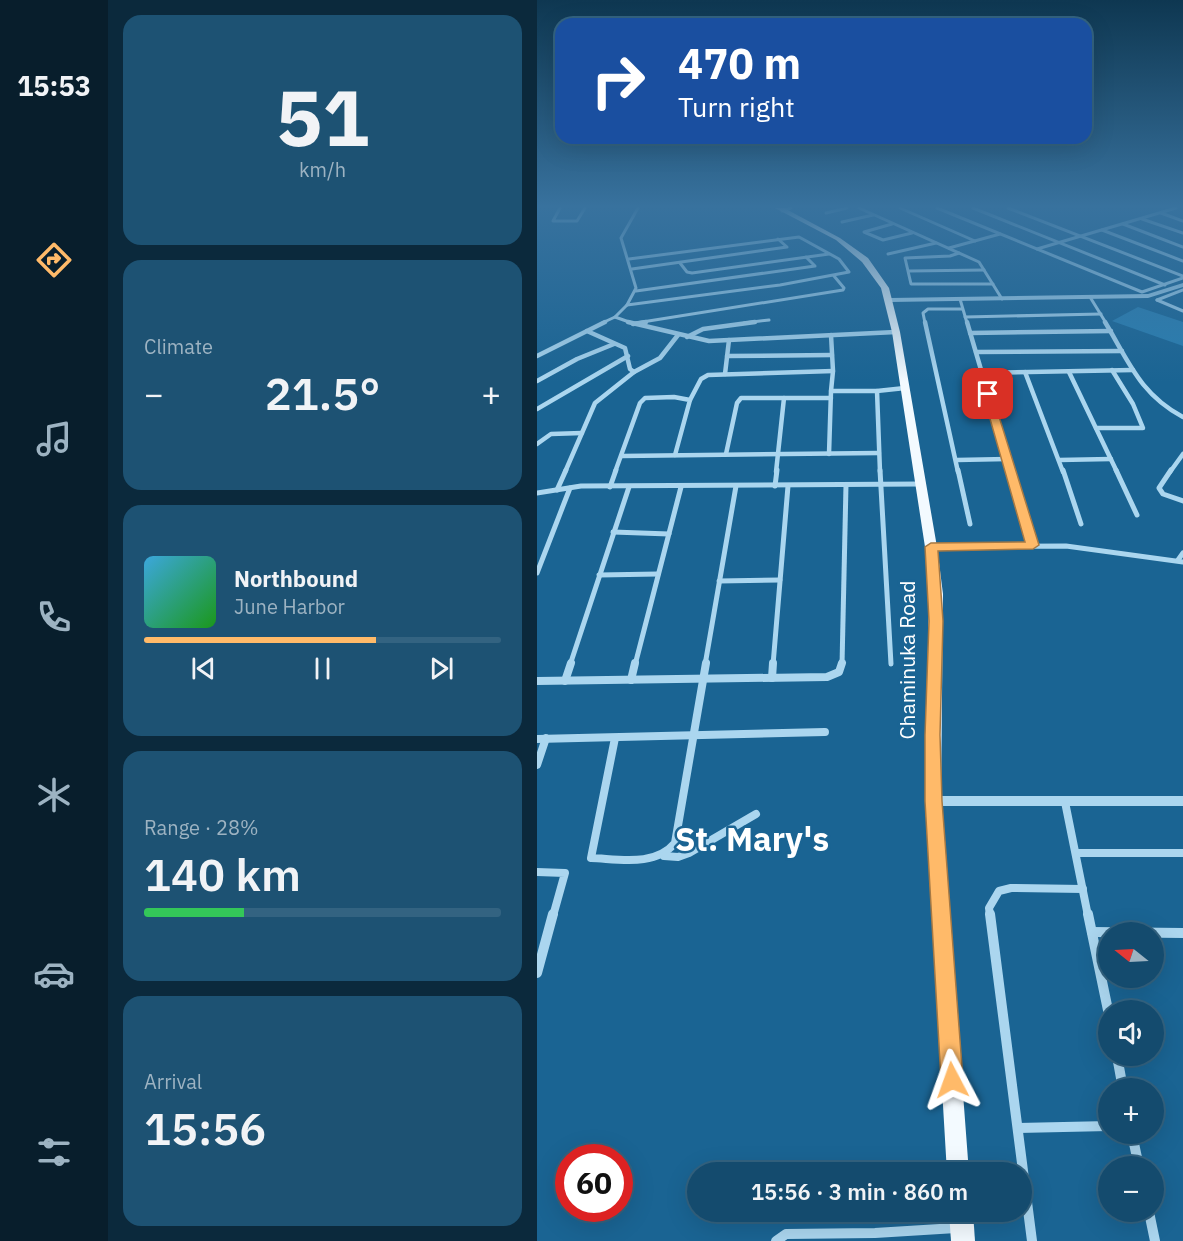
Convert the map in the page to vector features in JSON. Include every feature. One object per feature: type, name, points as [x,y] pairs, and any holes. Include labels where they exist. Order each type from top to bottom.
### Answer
[{"type":"main road","name":"Chaminuka Road","points":[[869,266],[890,300],[931,547],[936,621],[933,801],[957,1162]]},
{"type":"street","points":[[537,356],[615,317],[636,291],[630,266]]},
{"type":"street","points":[[631,269],[656,266]]},
{"type":"street","points":[[682,266],[687,272],[692,273],[742,266]]},
{"type":"street","points":[[636,291],[815,266]]},
{"type":"street","points":[[627,305],[834,276],[849,272],[845,266]]},
{"type":"street","points":[[907,266],[913,285],[993,284]]},
{"type":"street","points":[[981,266],[1002,298]]},
{"type":"street","points":[[1077,266],[1135,290],[1148,291],[1183,277]]},
{"type":"street","points":[[1117,266],[1165,285]]},
{"type":"street","points":[[1155,266],[1183,277]]},
{"type":"street","points":[[909,271],[984,270]]},
{"type":"street","points":[[633,324],[843,291],[844,288],[834,276]]},
{"type":"street","points":[[890,300],[1148,296],[1183,285]]},
{"type":"street","points":[[1183,290],[1157,300],[1183,311]]},
{"type":"street","points":[[1090,297],[1146,391],[1164,407],[1183,417]]},
{"type":"street","points":[[960,299],[1033,545]]},
{"type":"street","points":[[962,309],[928,309],[923,313],[970,524]]},
{"type":"street","points":[[965,317],[1101,314]]},
{"type":"street","points":[[615,317],[633,324],[705,341],[896,332]]},
{"type":"street","points":[[687,337],[703,329],[769,320]]},
{"type":"street","points":[[587,331],[605,337],[625,348],[630,369],[634,372]]},
{"type":"street","points":[[970,333],[1111,331]]},
{"type":"street","points":[[557,490],[598,399],[634,372],[646,368],[665,353],[678,335]]},
{"type":"street","points":[[829,454],[833,371],[831,335]]},
{"type":"street","points":[[725,374],[729,340]]},
{"type":"street","points":[[537,381],[577,359],[614,344]]},
{"type":"street","points":[[976,352],[1122,351]]},
{"type":"street","points":[[727,356],[832,355]]},
{"type":"street","points":[[537,409],[628,356]]},
{"type":"street","points":[[1096,428],[1143,428],[1133,404],[1112,370]]},
{"type":"street","points":[[981,373],[1133,370]]},
{"type":"street","points":[[675,455],[690,400],[701,379],[725,374],[833,371]]},
{"type":"street","points":[[1025,372],[1081,524]]},
{"type":"street","points":[[1069,372],[1137,515]]},
{"type":"street","points":[[726,454],[738,400],[745,397],[784,398],[905,388]]},
{"type":"street","points":[[877,391],[891,664]]},
{"type":"street","points":[[610,487],[642,400],[650,396],[690,400]]},
{"type":"street","points":[[775,486],[784,398]]},
{"type":"street","points":[[537,444],[540,437],[546,434],[582,433]]},
{"type":"street","points":[[622,456],[879,453]]},
{"type":"street","points":[[1183,454],[1159,488],[1163,494],[1183,501]]},
{"type":"street","points":[[957,460],[1007,459]]},
{"type":"street","points":[[1059,460],[1111,459]]},
{"type":"street","points":[[537,493],[581,486],[920,484]]},
{"type":"street","points":[[537,681],[827,678],[841,671],[846,485]]},
{"type":"street","points":[[663,856],[671,850],[675,843],[736,486]]},
{"type":"street","points":[[772,678],[788,486]]},
{"type":"street","points":[[565,681],[629,487]]},
{"type":"street","points":[[631,680],[681,487]]},
{"type":"street","points":[[537,573],[570,488]]},
{"type":"street","points":[[613,532],[669,534]]},
{"type":"street","points":[[931,547],[1066,546],[1180,561],[1183,553]]},
{"type":"street","points":[[537,552],[545,552]]},
{"type":"street","points":[[599,575],[658,574]]},
{"type":"street","points":[[719,581],[780,580]]},
{"type":"street","points":[[537,739],[825,732]]},
{"type":"street","points":[[537,765],[546,738]]},
{"type":"street","points":[[615,738],[591,858],[678,857],[689,854],[756,814]]},
{"type":"street","points":[[933,801],[1183,801]]},
{"type":"street","points":[[1065,802],[1106,1000]]},
{"type":"street","points":[[1077,853],[1183,853]]},
{"type":"street","points":[[537,872],[565,873],[537,973]]},
{"type":"street","points":[[1032,1241],[989,908],[999,891],[1011,888],[1083,890]]},
{"type":"street","points":[[1092,932],[1183,933]]},
{"type":"street","points":[[1018,1128],[1098,1125]]},
{"type":"street","points":[[1151,1222],[1155,1241]]},
{"type":"street","points":[[776,1241],[786,1234],[875,1237],[962,1227]]},
{"type":"shaded area","points":[[1138,307],[1183,322],[1183,346],[1112,321]]},
{"type":"district","name":"St. Mary's","points":[[752,839]]},
{"type":"route","points":[[952,1080],[933,801],[936,594],[931,547],[1033,545],[1025,525],[988,394]]}]
